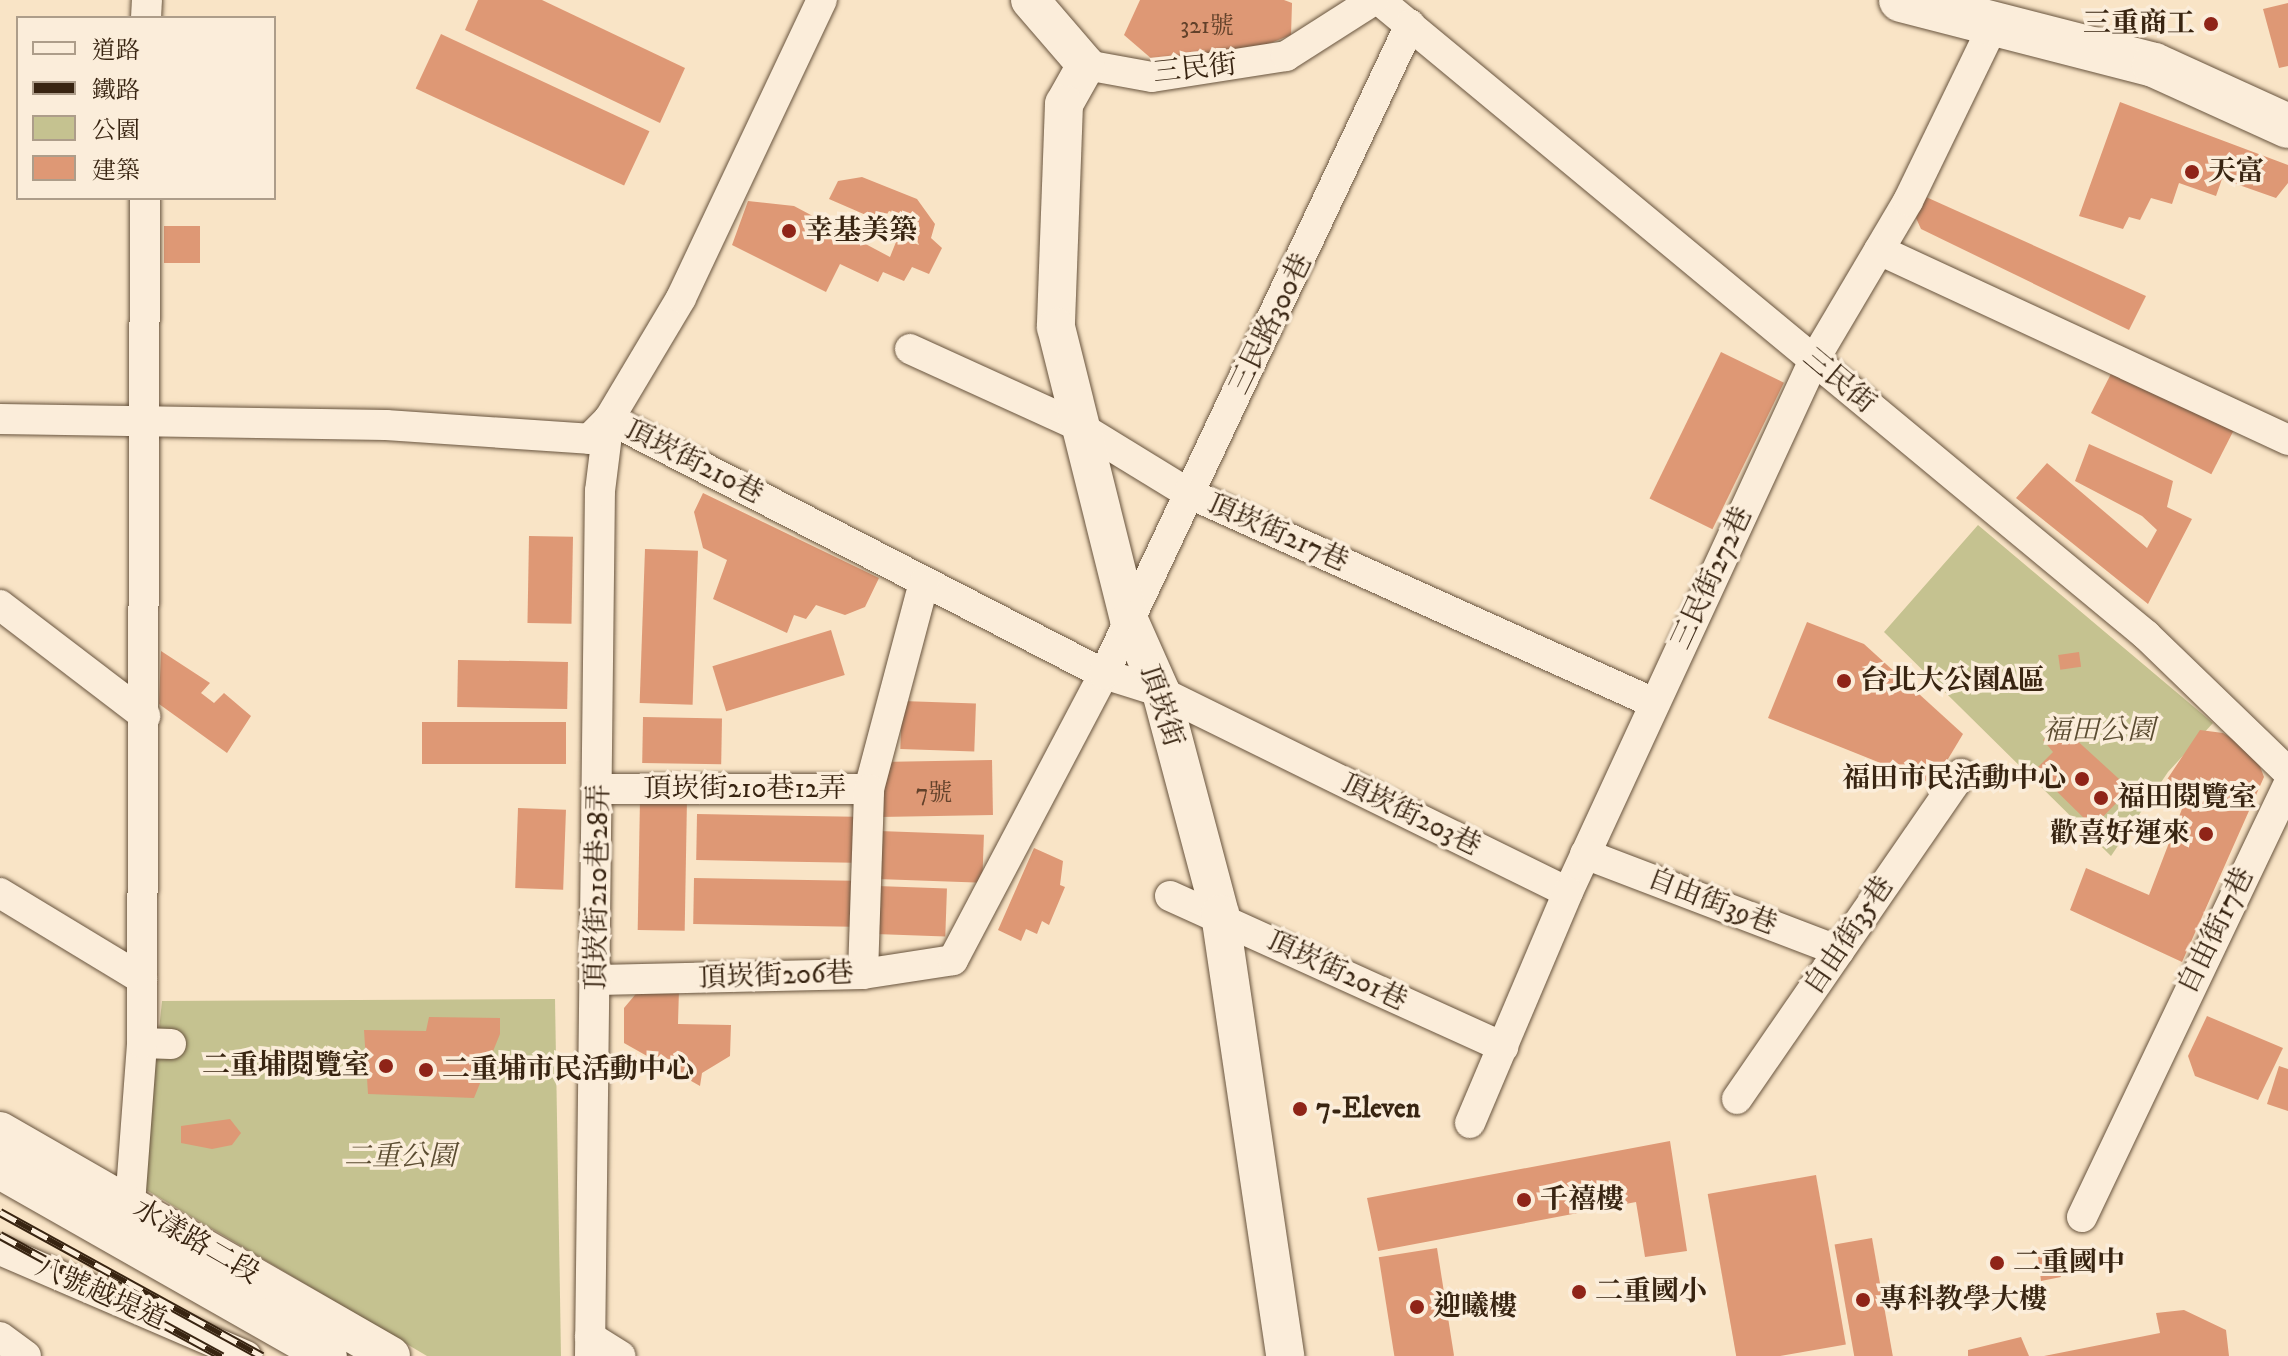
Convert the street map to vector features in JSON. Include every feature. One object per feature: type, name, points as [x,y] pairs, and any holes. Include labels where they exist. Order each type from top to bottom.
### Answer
[{"type":"main road","points":[[1901,0],[2154,65],[2288,126]]},
{"type":"street","points":[[609,419],[681,298],[822,0]]},
{"type":"street","points":[[1030,0],[1086,65]]},
{"type":"street","name":"三民街","points":[[1086,65],[1152,77],[1286,56],[1377,0],[2146,635],[2288,772]]},
{"type":"street","name":"三民街272巷","points":[[1585,854],[1814,360],[1879,250],[1994,24]]},
{"type":"street","name":"三民路300巷","points":[[953,960],[1104,674],[1410,25]]},
{"type":"street","name":"頂崁街","points":[[1086,65],[1064,104],[1056,327],[1077,425],[1129,620],[1161,692],[1220,917],[1285,1356]]},
{"type":"street","points":[[130,1204],[156,1043],[142,979],[149,424],[145,200]]},
{"type":"street","points":[[1879,250],[2288,440]]},
{"type":"street","name":"頂崁街217巷","points":[[910,349],[1077,425],[1188,493],[1654,703]]},
{"type":"street","name":"頂崁街210巷","points":[[0,419],[149,424],[386,425],[589,439],[609,419],[1104,674],[1161,692]]},
{"type":"street","name":"頂崁街210巷28弄","points":[[590,1346],[598,980],[600,491],[609,419]]},
{"type":"street","name":"頂崁街210巷12弄","points":[[600,789],[869,789],[924,582]]},
{"type":"street","points":[[0,605],[145,716]]},
{"type":"street","name":"頂崁街203巷","points":[[1161,692],[1568,892]]},
{"type":"street","name":"自由街35巷","points":[[1737,1099],[1961,774]]},
{"type":"street","name":"自由街17巷","points":[[2082,1217],[2145,1077],[2288,785]]},
{"type":"street","points":[[863,974],[869,789]]},
{"type":"street","points":[[1470,1123],[1585,854]]},
{"type":"street","name":"自由街39巷","points":[[1585,854],[1839,951]]},
{"type":"street","points":[[0,893],[142,979]]},
{"type":"street","name":"頂崁街201巷","points":[[1170,896],[1503,1047]]},
{"type":"street","name":"頂崁街206巷","points":[[598,980],[863,974],[953,960]]},
{"type":"street","name":"水漾路二段","points":[[0,1131],[391,1356]]},
{"type":"street","name":"水漾路二段","points":[[0,1170],[328,1356]]},
{"type":"street","name":"八號越堤道","points":[[0,1250],[246,1356]]},
{"type":"street","points":[[0,1337],[26,1356]]},
{"type":"street","points":[[590,1346],[621,1356]]},
{"type":"green space","name":"福田公園","points":[[1978,525],[2213,723],[2168,772],[2111,856],[1884,632]]},
{"type":"green space","name":"二重公園","points":[[555,999],[561,1356],[427,1356],[143,1188],[162,1001]]},
{"type":"building","points":[[478,0],[542,0],[685,68],[660,123],[465,30]]},
{"type":"building","points":[[1140,0],[1284,0],[1292,3],[1291,35],[1240,55],[1160,66],[1124,35]]},
{"type":"building","points":[[2288,3],[2288,66],[2279,68],[2263,9]]},
{"type":"building","points":[[441,34],[649,131],[624,186],[416,88]]},
{"type":"building","name":"天富","points":[[2120,102],[2288,165],[2288,183],[2276,198],[2222,179],[2216,196],[2179,183],[2172,204],[2151,198],[2140,220],[2129,217],[2123,229],[2079,216]]},
{"type":"building","name":"幸基美築","points":[[862,177],[917,199],[935,224],[931,238],[942,248],[929,274],[912,267],[904,281],[883,272],[878,282],[840,264],[826,292],[732,245],[748,201],[794,206],[890,257],[898,237],[919,245],[907,217],[889,211],[882,222],[829,199],[838,181]]},
{"type":"building","points":[[1926,197],[2146,296],[2129,330],[1921,229],[1916,218]]},
{"type":"building","points":[[164,226],[200,226],[200,263],[164,263]]},
{"type":"building","points":[[1721,352],[1784,383],[1712,529],[1650,499]]},
{"type":"building","points":[[2116,364],[2236,425],[2211,474],[2091,413]]},
{"type":"building","points":[[2089,444],[2173,481],[2167,507],[2192,519],[2148,604],[2016,498],[2047,463],[2147,548],[2157,530],[2142,516],[2075,481]]},
{"type":"building","points":[[703,493],[879,578],[865,607],[845,615],[816,605],[806,619],[794,615],[787,633],[713,599],[727,560],[703,548],[694,512]]},
{"type":"building","points":[[529,536],[573,537],[571,624],[527,623]]},
{"type":"building","points":[[645,549],[698,551],[693,705],[640,703]]},
{"type":"building","name":"台北大公園A區","points":[[1807,622],[1864,644],[1963,734],[1933,784],[1768,718]]},
{"type":"building","points":[[831,630],[845,675],[726,711],[712,666]]},
{"type":"building","points":[[161,651],[210,683],[201,693],[214,703],[224,693],[251,716],[227,753],[159,704]]},
{"type":"building","points":[[2079,652],[2081,667],[2060,670],[2058,655]]},
{"type":"building","points":[[458,660],[568,662],[567,709],[457,707]]},
{"type":"building","points":[[902,701],[976,704],[974,752],[900,749]]},
{"type":"building","points":[[643,717],[722,718],[721,764],[642,763]]},
{"type":"building","points":[[422,722],[566,722],[566,764],[422,764]]},
{"type":"building","name":"福田市民活動中心","points":[[2060,725],[2130,789],[2093,827],[2035,770],[2053,752],[2043,740]]},
{"type":"building","name":"歡喜好運來","points":[[2200,730],[2223,733],[2255,753],[2264,777],[2182,962],[2070,910],[2086,868],[2149,895],[2185,801],[2162,787]]},
{"type":"building","points":[[992,760],[993,815],[880,817],[879,762]]},
{"type":"building","points":[[640,798],[687,799],[685,931],[638,930]]},
{"type":"building","points":[[518,808],[566,810],[563,890],[515,888]]},
{"type":"building","points":[[697,814],[855,817],[854,863],[696,860]]},
{"type":"building","points":[[879,831],[984,835],[982,883],[877,879]]},
{"type":"building","points":[[1034,848],[1063,861],[1060,885],[1065,887],[1049,925],[1042,921],[1037,934],[1026,929],[1021,941],[998,930]]},
{"type":"building","points":[[694,878],[853,881],[852,927],[693,924]]},
{"type":"building","points":[[877,886],[947,888],[945,936],[875,934]]},
{"type":"building","points":[[640,989],[679,989],[678,1024],[731,1025],[730,1056],[702,1073],[700,1086],[624,1043],[624,1008]]},
{"type":"building","points":[[2207,1016],[2283,1048],[2258,1100],[2195,1076],[2188,1056]]},
{"type":"building","name":"二重埔市民活動中心","points":[[429,1017],[500,1018],[500,1034],[474,1098],[368,1094],[364,1030],[426,1031]]},
{"type":"building","points":[[2279,1066],[2288,1069],[2288,1111],[2267,1104]]},
{"type":"building","points":[[230,1119],[241,1133],[232,1145],[212,1149],[181,1143],[181,1126]]},
{"type":"building","name":"千禧樓","points":[[1670,1141],[1687,1251],[1645,1257],[1636,1202],[1378,1251],[1367,1198]]},
{"type":"building","points":[[1816,1175],[1846,1344],[1780,1356],[1736,1356],[1708,1194]]},
{"type":"building","name":"專科教學大樓","points":[[1872,1238],[1893,1356],[1854,1356],[1835,1245]]},
{"type":"building","name":"迎曦樓","points":[[1437,1248],[1454,1356],[1394,1356],[1379,1257]]},
{"type":"building","points":[[2051,1255],[2061,1277],[2041,1281],[2038,1257]]},
{"type":"building","points":[[2184,1310],[2226,1330],[2229,1356],[2044,1356],[2160,1333],[2156,1313]]},
{"type":"building","points":[[2021,1337],[2029,1356],[1968,1356],[1968,1350]]},
{"type":"railway","points":[[0,1212],[262,1356]]},
{"type":"railway","points":[[0,1235],[222,1356]]},
{"type":"place","name":"三重商工","points":[[2211,24]]},
{"type":"place","name":"天富","points":[[2192,172]]},
{"type":"place","name":"幸基美築","points":[[789,231]]},
{"type":"place","name":"台北大公園A區","points":[[1844,681]]},
{"type":"place","name":"福田市民活動中心","points":[[2082,779]]},
{"type":"place","name":"福田閱覽室","points":[[2101,798]]},
{"type":"place","name":"歡喜好運來","points":[[2206,834]]},
{"type":"place","name":"二重埔閱覽室","points":[[386,1066]]},
{"type":"place","name":"二重埔市民活動中心","points":[[426,1070]]},
{"type":"place","name":"7-Eleven","points":[[1300,1109]]},
{"type":"place","name":"千禧樓","points":[[1524,1200]]},
{"type":"place","name":"二重國中","points":[[1997,1263]]},
{"type":"place","name":"二重國小","points":[[1579,1292]]},
{"type":"place","name":"專科教學大樓","points":[[1863,1300]]},
{"type":"place","name":"迎曦樓","points":[[1417,1307]]}]
